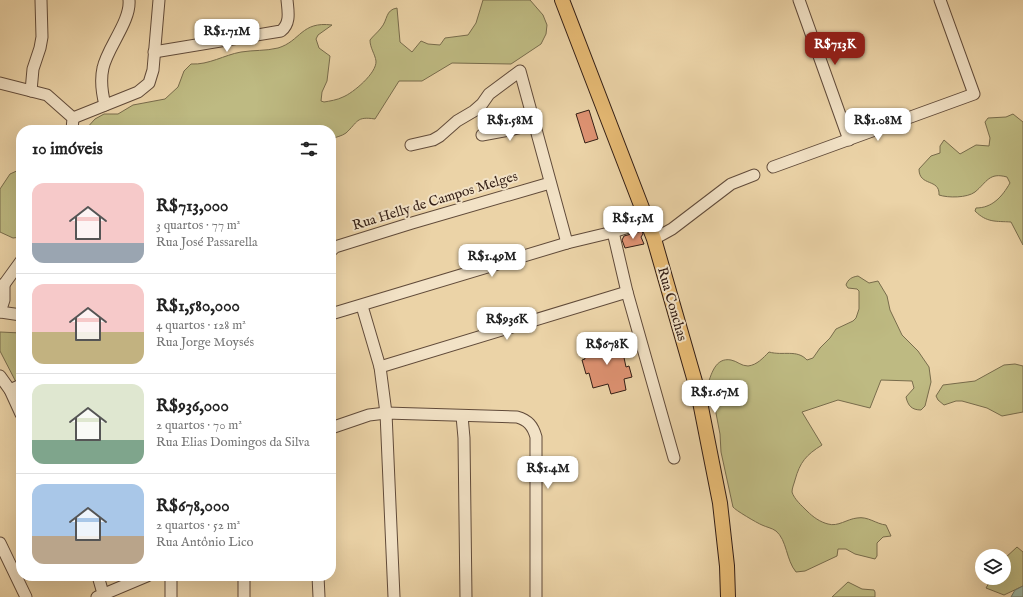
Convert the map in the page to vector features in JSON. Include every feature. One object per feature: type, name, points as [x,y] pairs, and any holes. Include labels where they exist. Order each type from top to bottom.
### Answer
[{"type":"main road","name":"Rua Conchas","points":[[562,0],[654,239],[698,392],[719,495],[727,566],[728,597]]},
{"type":"street","points":[[31,91],[32,74],[42,36],[41,0]]},
{"type":"street","points":[[105,105],[102,89],[103,69],[107,56],[115,44],[130,7],[129,0]]},
{"type":"street","points":[[73,118],[138,92],[149,83],[153,70],[159,0]]},
{"type":"street","points":[[154,52],[281,31],[286,26],[288,18],[287,0]]},
{"type":"street","points":[[800,0],[849,140]]},
{"type":"street","points":[[773,168],[974,94],[940,0]]},
{"type":"street","points":[[411,145],[433,140],[440,136],[457,121],[474,111],[482,104],[489,94],[520,71],[566,243]]},
{"type":"street","points":[[0,83],[47,95],[73,118]]},
{"type":"street","points":[[72,125],[73,118]]},
{"type":"street","points":[[482,135],[534,124]]},
{"type":"street","points":[[654,239],[672,229],[731,184],[754,175]]},
{"type":"street","name":"Rua Helly de Campos Melges","points":[[336,247],[550,183]]},
{"type":"street","points":[[336,313],[566,243],[613,232],[647,221]]},
{"type":"street","points":[[613,232],[627,292],[674,458]]},
{"type":"street","points":[[16,268],[2,287],[4,300],[0,312],[16,314]]},
{"type":"street","points":[[380,367],[627,292]]},
{"type":"street","points":[[362,306],[380,367],[386,413],[394,597]]},
{"type":"street","points":[[0,376],[10,390],[16,403]]},
{"type":"street","points":[[10,390],[16,387]]},
{"type":"street","points":[[336,426],[369,415],[386,413],[462,416],[517,416],[530,423],[536,437],[536,597]]},
{"type":"street","points":[[462,416],[464,438],[466,597]]},
{"type":"street","points":[[0,543],[16,576]]},
{"type":"street","points":[[18,581],[26,597]]},
{"type":"street","points":[[99,581],[102,596],[136,581]]},
{"type":"street","points":[[171,581],[171,597]]},
{"type":"street","points":[[244,581],[244,597]]},
{"type":"street","points":[[318,581],[319,597]]},
{"type":"shaded area","points":[[483,0],[530,0],[543,15],[547,25],[546,34],[541,44],[511,64],[452,63],[422,81],[399,81],[375,119],[361,119],[346,133],[336,138],[336,125],[90,125],[95,119],[104,114],[118,114],[133,105],[165,99],[178,87],[184,71],[191,64],[204,63],[235,53],[278,48],[286,45],[302,32],[314,26],[332,25],[318,35],[316,39],[319,48],[330,56],[327,81],[322,92],[321,101],[324,102],[338,99],[347,95],[369,77],[373,71],[376,61],[370,40],[380,30],[390,11],[393,9],[397,8],[400,42],[412,52],[421,41],[428,44],[440,45],[445,38],[468,35],[476,23]]},
{"type":"shaded area","points":[[1013,114],[1023,122],[1023,245],[1011,222],[996,221],[984,218],[975,211],[976,208],[982,208],[992,204],[1004,193],[1010,183],[1007,177],[992,177],[972,194],[947,197],[939,195],[936,186],[922,178],[919,169],[931,156],[940,153],[940,146],[944,140],[960,154],[976,145],[989,146],[990,138],[985,122],[988,118],[1006,117]]},
{"type":"shaded area","points":[[16,171],[16,238],[13,238],[0,232],[0,189],[10,174]]},
{"type":"shaded area","points":[[858,276],[869,283],[878,281],[887,296],[890,310],[902,335],[918,351],[929,367],[931,382],[925,406],[921,410],[915,409],[909,405],[906,397],[914,388],[912,381],[881,380],[870,408],[838,400],[802,412],[822,445],[804,460],[799,468],[792,490],[796,500],[819,521],[832,525],[853,519],[865,518],[886,525],[891,536],[883,537],[877,543],[877,556],[875,559],[855,554],[846,549],[838,549],[837,556],[805,571],[796,572],[790,562],[785,545],[780,535],[773,529],[756,522],[733,507],[721,452],[720,434],[715,408],[707,387],[714,368],[721,361],[731,360],[748,366],[757,363],[769,352],[799,355],[807,360],[813,358],[836,329],[856,318],[859,309],[859,291],[857,289],[848,288],[846,285],[850,279]]},
{"type":"shaded area","points":[[0,332],[16,333],[16,382],[0,351]]},
{"type":"shaded area","points":[[1015,364],[1023,366],[1023,412],[1002,416],[987,408],[962,401],[956,401],[944,405],[936,396],[943,385],[975,381],[1004,365]]},
{"type":"shaded area","points":[[1017,547],[1023,552],[1023,586],[1004,595],[986,588],[988,585],[1011,585],[1011,553]]},
{"type":"shaded area","points":[[848,582],[862,589],[874,590],[875,597],[832,597]]},
{"type":"shaded area","points":[[1023,586],[1023,597],[1011,597],[1015,590]]},
{"type":"building","points":[[589,110],[598,139],[585,143],[576,114]]},
{"type":"building","points":[[642,231],[643,234],[641,237],[644,244],[625,248],[622,240],[624,236]]},
{"type":"building","points":[[614,336],[615,340],[620,339],[626,367],[629,366],[632,377],[624,379],[626,390],[611,394],[608,384],[593,388],[589,373],[586,374],[582,360],[585,359],[583,350],[607,344],[606,339]]}]
